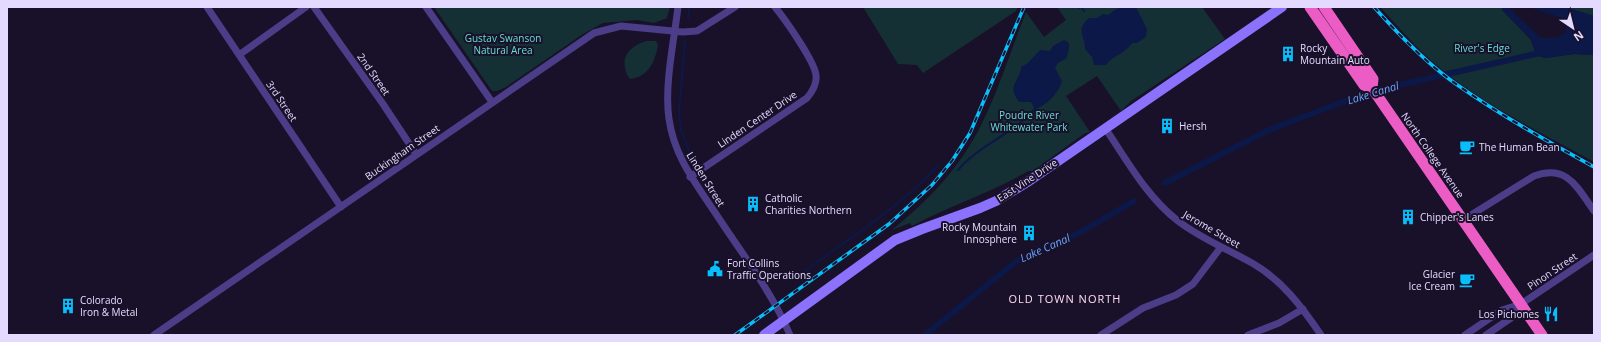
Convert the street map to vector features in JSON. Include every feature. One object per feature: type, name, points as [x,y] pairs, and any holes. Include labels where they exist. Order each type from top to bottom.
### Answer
[{"type":"highway","name":"North College Avenue","points":[[1310,7],[1364,85],[1375,92],[1542,335]]},
{"type":"highway","name":"North College Avenue","points":[[1324,7],[1373,79],[1375,92]]},
{"type":"main road","name":"East Vine Drive","points":[[764,335],[895,240],[996,201],[1029,181],[1282,7]]},
{"type":"street","name":"3rd Street","points":[[207,7],[341,206]]},
{"type":"street","points":[[239,55],[306,7]]},
{"type":"street","name":"2nd Street","points":[[314,7],[383,104],[416,154]]},
{"type":"street","points":[[426,7],[492,102]]},
{"type":"street","name":"Linden Street","points":[[678,7],[668,93],[669,118],[676,149],[690,177],[776,305],[790,335]]},
{"type":"street","points":[[676,31],[697,31],[735,7]]},
{"type":"street","name":"Linden Center Drive","points":[[690,177],[807,98],[814,87],[816,77],[813,64],[775,7]]},
{"type":"street","name":"Buckingham Street","points":[[154,335],[586,38],[602,29],[621,26],[676,31]]},
{"type":"street","name":"Jerome Street","points":[[1104,128],[1145,187],[1166,211],[1190,230],[1264,271],[1291,294],[1321,335]]},
{"type":"street","points":[[1463,220],[1522,183],[1543,173],[1555,172],[1566,175],[1594,211]]},
{"type":"street","points":[[1101,335],[1143,308],[1176,295],[1193,284],[1202,274],[1221,246]]},
{"type":"street","name":"Pinon Street","points":[[1521,304],[1594,255]]},
{"type":"street","points":[[1465,335],[1502,310],[1521,304]]},
{"type":"street","points":[[1486,335],[1510,318],[1521,304]]},
{"type":"street","points":[[1248,335],[1279,323],[1303,309]]},
{"type":"green space","name":"Gustav Swanson Natural Area","points":[[434,7],[670,7],[667,18],[654,23],[637,20],[603,23],[583,34],[506,87],[497,91],[492,91]]},
{"type":"green space","points":[[863,7],[1018,7],[1016,11],[923,73],[917,65],[898,64]]},
{"type":"green space","name":"Poudre River Whitewater Park","points":[[1057,7],[1202,7],[1225,39],[1131,101],[1121,111],[1097,76],[1066,96],[1090,132],[1085,133],[1033,171],[1028,171],[1000,186],[912,226],[910,223],[892,230],[932,194],[957,164],[975,137],[999,84],[1026,12],[1044,37],[1066,20]]},
{"type":"green space","name":"River's Edge","points":[[1380,7],[1502,7],[1502,10],[1531,40],[1536,55],[1545,58],[1574,54],[1594,55],[1594,162],[1507,114],[1465,87],[1426,56]]},
{"type":"green space","points":[[1565,7],[1594,7],[1594,16],[1590,15]]},
{"type":"green space","points":[[646,41],[656,41],[658,45],[653,62],[642,75],[637,78],[630,79],[625,68],[625,58],[633,47]]},
{"type":"shaded area","points":[[1136,7],[1147,29],[1146,37],[1137,43],[1132,43],[1126,50],[1106,65],[1094,65],[1092,57],[1085,49],[1082,26],[1089,18],[1097,18],[1103,14],[1108,15],[1116,9]]},
{"type":"shaded area","points":[[1502,7],[1512,7],[1511,10],[1541,38],[1557,38],[1566,32],[1565,19],[1528,7],[1565,7],[1594,16],[1594,55],[1574,54],[1545,58],[1536,55],[1531,39],[1502,10]]},
{"type":"shaded area","points":[[1064,40],[1069,43],[1069,48],[1067,58],[1058,63],[1055,68],[1062,81],[1058,90],[1052,98],[1035,109],[1031,102],[1019,102],[1015,96],[1014,87],[1021,67],[1028,63],[1040,50],[1050,51],[1053,46]]},
{"type":"waterway","points":[[688,20],[689,7]]},
{"type":"waterway","points":[[1081,7],[1084,11]]},
{"type":"waterway","points":[[685,40],[679,111],[681,130],[689,151]]},
{"type":"waterway","name":"Lake Canal","points":[[1165,183],[1267,131],[1342,102],[1390,87],[1544,52]]},
{"type":"waterway","points":[[958,170],[976,153],[1017,126],[1035,109]]},
{"type":"waterway","points":[[793,280],[887,212],[922,182],[938,165]]},
{"type":"waterway","name":"Lake Canal","points":[[925,335],[1018,260],[1081,232],[1134,201]]},
{"type":"railway","points":[[735,335],[889,224],[932,185],[952,161],[970,133],[1024,7]]},
{"type":"railway","points":[[1374,7],[1413,48],[1445,76],[1507,117],[1594,167]]},
{"type":"place","name":"Rocky Mountain Auto","points":[[1288,54]]},
{"type":"place","name":"Hersh","points":[[1167,126]]},
{"type":"place","name":"The Human Bean","points":[[1467,147]]},
{"type":"place","name":"Catholic Charities Northern","points":[[753,204]]},
{"type":"place","name":"Chipper's Lanes","points":[[1408,217]]},
{"type":"place","name":"Rocky Mountain Innosphere","points":[[1029,233]]},
{"type":"place","name":"Fort Collins Traffic Operations","points":[[715,269]]},
{"type":"place","name":"Glacier Ice Cream","points":[[1467,280]]},
{"type":"place","name":"Colorado Iron & Metal","points":[[68,306]]},
{"type":"place","name":"Los Pichones","points":[[1551,314]]},
{"type":"district","name":"OLD TOWN NORTH","points":[[1065,299]]}]
